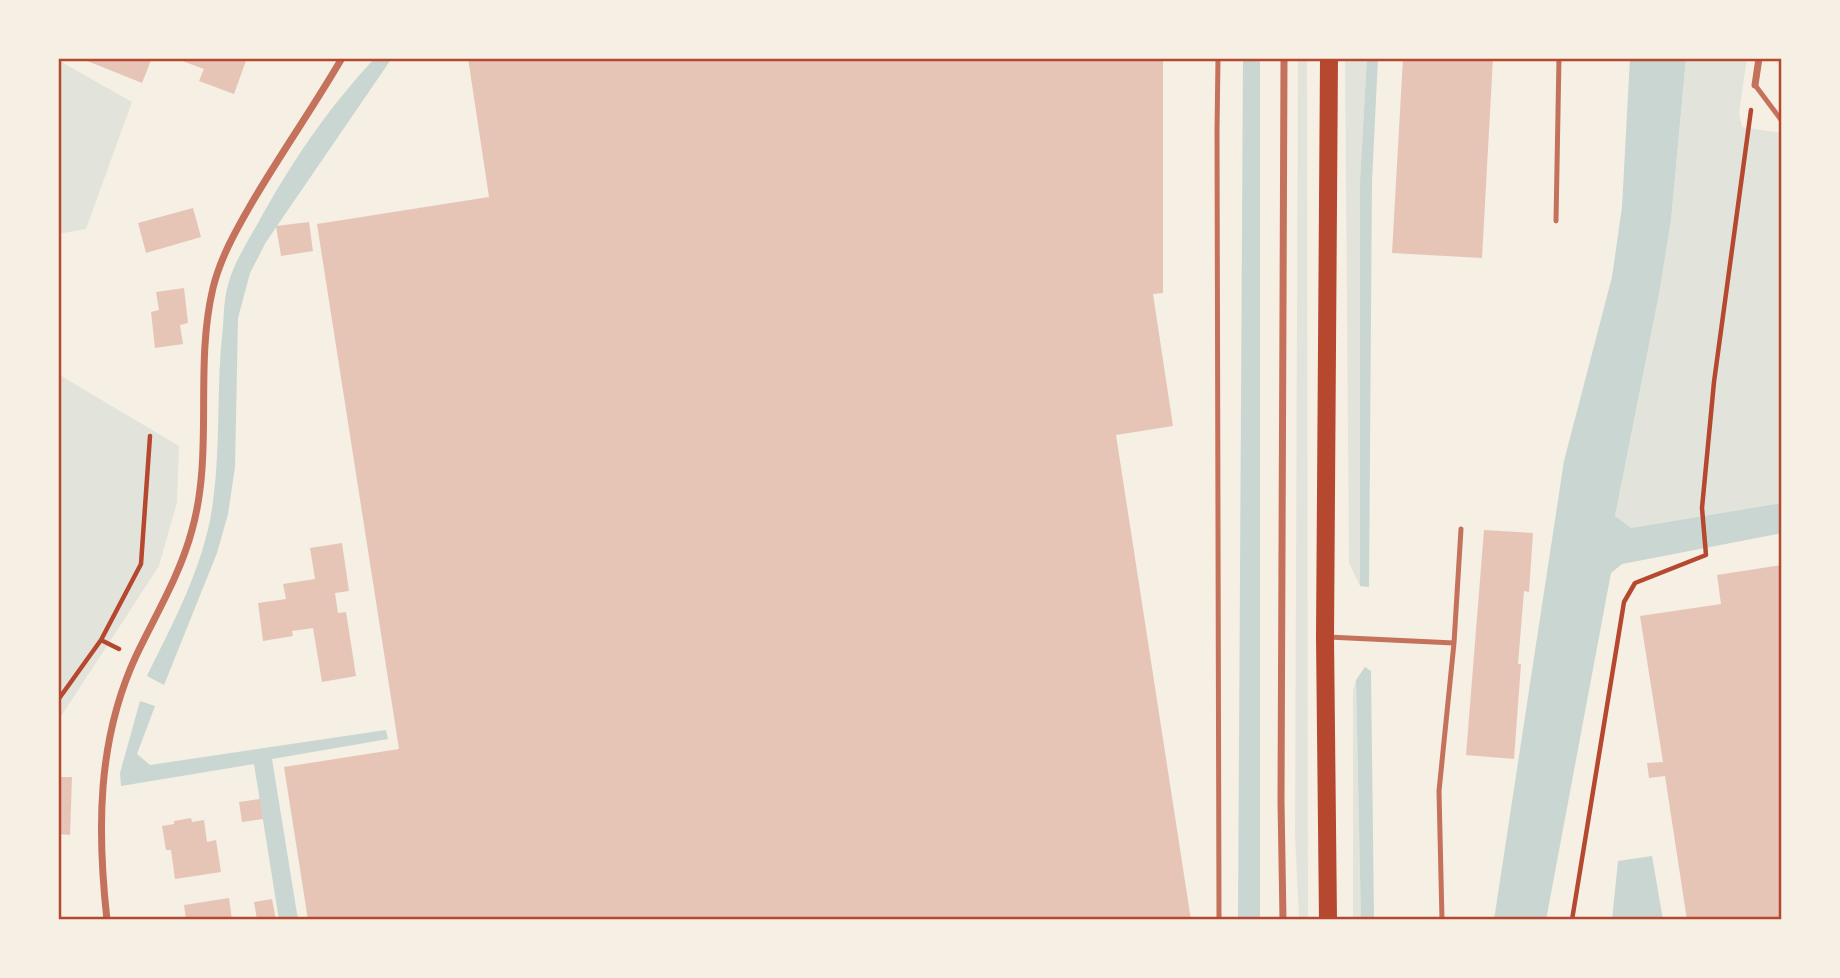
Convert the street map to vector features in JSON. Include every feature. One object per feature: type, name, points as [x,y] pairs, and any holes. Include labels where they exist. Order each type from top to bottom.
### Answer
[{"type":"main road","points":[[1328,920],[1325,637],[1329,58]]},
{"type":"street","points":[[107,920],[101,866],[103,774],[117,707],[135,657],[174,582],[192,529],[201,477],[205,340],[213,287],[236,231],[342,58]]},
{"type":"street","points":[[1283,920],[1281,802],[1284,58]]},
{"type":"street","points":[[1755,85],[1759,58]]},
{"type":"lane","points":[[1218,58],[1219,920]]},
{"type":"lane","points":[[1556,221],[1559,58]]},
{"type":"lane","points":[[1755,85],[1782,121]]},
{"type":"lane","points":[[1442,920],[1438,791],[1454,643],[1461,529]]},
{"type":"lane","points":[[1325,637],[1454,643]]},
{"type":"path","points":[[1573,920],[1624,602],[1635,583],[1706,555],[1702,508],[1714,382],[1755,85]]},
{"type":"path","points":[[58,700],[101,640],[141,564],[150,436]]},
{"type":"path","points":[[101,640],[135,657]]},
{"type":"shaded area","points":[[375,58],[392,58],[266,242],[250,273],[238,318],[235,467],[228,514],[217,553],[164,685],[147,676],[196,570],[213,502],[221,349],[225,300],[231,277],[245,245],[297,158],[326,116]]},
{"type":"shaded area","points":[[1243,58],[1260,58],[1260,920],[1238,920]]},
{"type":"shaded area","points":[[1298,58],[1307,58],[1308,920],[1299,920],[1295,834]]},
{"type":"shaded area","points":[[1345,58],[1367,58],[1360,181],[1360,586],[1349,563]]},
{"type":"shaded area","points":[[1367,58],[1378,58],[1372,181],[1369,587],[1360,586],[1360,181]]},
{"type":"shaded area","points":[[1630,58],[1686,58],[1671,220],[1615,516],[1631,528],[1782,503],[1782,533],[1622,564],[1611,573],[1546,920],[1494,920],[1564,461],[1612,277],[1622,207]]},
{"type":"shaded area","points":[[1686,58],[1747,58],[1739,113],[1742,127],[1782,133],[1782,503],[1631,528],[1615,516],[1671,220]]},
{"type":"shaded area","points":[[58,60],[132,102],[86,229],[58,234]]},
{"type":"shaded area","points":[[58,374],[179,446],[177,502],[159,566],[58,721]]},
{"type":"shaded area","points":[[1365,667],[1371,671],[1374,920],[1361,920],[1356,680]]},
{"type":"shaded area","points":[[1356,680],[1361,920],[1353,920],[1353,690]]},
{"type":"shaded area","points":[[140,701],[155,706],[137,754],[150,765],[386,730],[388,739],[272,759],[298,920],[279,920],[254,764],[121,786],[120,773]]},
{"type":"shaded area","points":[[1652,856],[1663,920],[1612,920],[1618,861]]},
{"type":"building","points":[[80,58],[152,58],[142,83]]},
{"type":"building","points":[[174,58],[247,58],[234,94],[199,81],[204,69]]},
{"type":"building","points":[[468,58],[1163,58],[1163,293],[1153,294],[1173,426],[1116,435],[1191,920],[308,920],[284,767],[399,749],[317,224],[489,197]]},
{"type":"building","points":[[1403,58],[1493,58],[1482,258],[1392,253]]},
{"type":"building","points":[[193,208],[201,237],[146,253],[138,223]]},
{"type":"building","points":[[309,222],[313,251],[281,256],[276,226]]},
{"type":"building","points":[[184,288],[188,323],[180,325],[183,344],[155,348],[151,312],[159,310],[156,292]]},
{"type":"building","points":[[1484,530],[1533,533],[1529,592],[1524,591],[1514,759],[1466,755]]},
{"type":"building","points":[[342,543],[349,591],[335,593],[338,613],[346,612],[356,676],[322,682],[313,628],[292,631],[293,636],[263,641],[258,603],[286,599],[283,584],[315,579],[310,548]]},
{"type":"building","points":[[1782,565],[1782,920],[1687,920],[1665,776],[1649,778],[1647,763],[1663,762],[1640,616],[1721,604],[1717,575]]},
{"type":"building","points":[[58,777],[72,777],[70,835],[58,834]]},
{"type":"building","points":[[260,799],[263,819],[242,822],[239,802]]},
{"type":"building","points":[[191,818],[192,822],[204,820],[207,842],[216,840],[221,872],[175,879],[171,850],[166,850],[162,826]]},
{"type":"building","points":[[229,898],[232,920],[186,920],[184,905]]},
{"type":"building","points":[[272,899],[276,920],[257,920],[254,902]]}]
